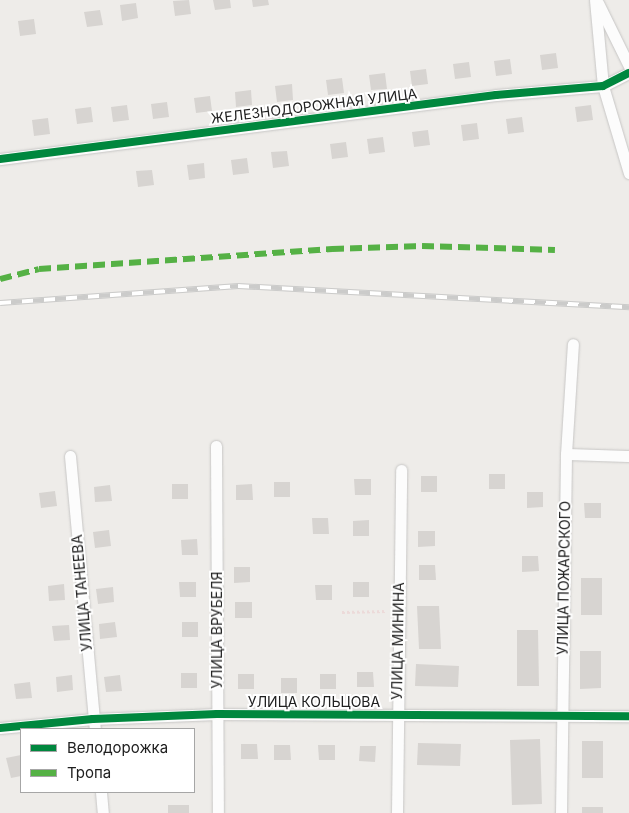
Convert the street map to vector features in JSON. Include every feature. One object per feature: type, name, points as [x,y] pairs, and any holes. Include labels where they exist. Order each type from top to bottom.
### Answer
[{"type":"street","points":[[596,0],[629,66]]},
{"type":"street","points":[[596,0],[603,86],[629,173]]},
{"type":"street","name":"ЖЕЛЕЗНОДОРОЖНАЯ УЛИЦА","points":[[0,159],[496,95],[603,86],[629,73]]},
{"type":"street","name":"УЛИЦА ПОЖАРСКОГО","points":[[561,813],[566,454],[573,344]]},
{"type":"street","name":"УЛИЦА ВРУБЕЛЯ","points":[[216,446],[218,813]]},
{"type":"street","points":[[566,454],[629,456]]},
{"type":"street","name":"УЛИЦА ТАНЕЕВА","points":[[70,456],[94,724]]},
{"type":"street","name":"УЛИЦА МИНИНА","points":[[397,813],[396,715],[401,470]]},
{"type":"street","name":"УЛИЦА КОЛЬЦОВА","points":[[0,728],[94,724],[217,714],[629,716]]},
{"type":"street","points":[[101,793],[103,813]]},
{"type":"path","points":[[342,612],[398,611]]},
{"type":"building","points":[[189,0],[191,14],[175,16],[173,1]]},
{"type":"building","points":[[213,0],[230,0],[231,8],[215,10]]},
{"type":"building","points":[[252,0],[268,0],[269,5],[253,7]]},
{"type":"building","points":[[136,3],[138,18],[122,21],[120,5]]},
{"type":"building","points":[[100,10],[103,25],[87,27],[84,12]]},
{"type":"building","points":[[34,19],[36,34],[20,36],[18,21]]},
{"type":"building","points":[[556,53],[558,68],[542,70],[540,55]]},
{"type":"building","points":[[510,59],[512,74],[496,76],[494,61]]},
{"type":"building","points":[[469,62],[471,77],[455,79],[453,64]]},
{"type":"building","points":[[426,69],[428,84],[412,86],[410,71]]},
{"type":"building","points":[[385,73],[387,89],[371,90],[369,75]]},
{"type":"building","points":[[342,78],[344,93],[328,95],[326,80]]},
{"type":"building","points":[[292,84],[293,100],[277,102],[275,86]]},
{"type":"building","points":[[251,90],[252,105],[236,107],[235,92]]},
{"type":"building","points":[[210,96],[212,111],[196,113],[194,98]]},
{"type":"building","points":[[167,102],[169,117],[153,119],[151,104]]},
{"type":"building","points":[[127,105],[129,120],[113,122],[111,107]]},
{"type":"building","points":[[591,105],[593,120],[577,122],[575,107]]},
{"type":"building","points":[[91,107],[93,122],[77,124],[75,109]]},
{"type":"building","points":[[522,117],[524,132],[508,134],[506,119]]},
{"type":"building","points":[[48,118],[50,134],[34,136],[32,120]]},
{"type":"building","points":[[477,123],[479,139],[463,141],[461,125]]},
{"type":"building","points":[[428,130],[430,145],[414,147],[412,132]]},
{"type":"building","points":[[383,137],[385,152],[369,154],[367,139]]},
{"type":"building","points":[[346,142],[348,157],[332,159],[330,144]]},
{"type":"building","points":[[287,151],[289,166],[273,168],[271,152]]},
{"type":"building","points":[[247,158],[249,173],[233,175],[231,160]]},
{"type":"building","points":[[204,163],[205,178],[189,180],[187,165]]},
{"type":"building","points":[[152,170],[154,185],[138,187],[136,171]]},
{"type":"building","points":[[489,474],[505,474],[505,489],[489,489]]},
{"type":"building","points":[[421,476],[437,476],[437,492],[421,492]]},
{"type":"building","points":[[354,479],[371,479],[371,495],[355,495]]},
{"type":"building","points":[[274,482],[290,482],[290,497],[274,497]]},
{"type":"building","points":[[172,484],[188,484],[188,499],[172,499]]},
{"type":"building","points":[[252,484],[253,500],[236,500],[236,485]]},
{"type":"building","points":[[110,485],[112,501],[95,502],[94,487]]},
{"type":"building","points":[[55,491],[57,506],[41,508],[39,493]]},
{"type":"building","points":[[527,492],[543,492],[543,507],[527,508]]},
{"type":"building","points":[[584,503],[601,503],[601,518],[585,518]]},
{"type":"building","points":[[312,518],[328,518],[329,534],[313,534]]},
{"type":"building","points":[[369,520],[369,536],[353,536],[353,521]]},
{"type":"building","points":[[109,530],[111,546],[95,548],[93,532]]},
{"type":"building","points":[[418,531],[435,531],[435,546],[418,547]]},
{"type":"building","points":[[197,539],[198,555],[182,555],[181,540]]},
{"type":"building","points":[[522,556],[538,556],[539,571],[522,572]]},
{"type":"building","points":[[419,565],[435,565],[436,580],[419,580]]},
{"type":"building","points":[[234,567],[250,567],[250,582],[234,583]]},
{"type":"building","points":[[581,578],[602,578],[602,615],[581,615]]},
{"type":"building","points":[[179,582],[196,582],[196,597],[180,597]]},
{"type":"building","points":[[353,582],[369,582],[369,597],[353,597]]},
{"type":"building","points":[[64,584],[65,600],[49,601],[48,586]]},
{"type":"building","points":[[315,585],[332,585],[332,600],[316,600]]},
{"type":"building","points":[[113,587],[114,602],[98,604],[96,589]]},
{"type":"building","points":[[235,602],[252,602],[252,618],[235,618]]},
{"type":"building","points":[[417,606],[439,606],[441,649],[419,649]]},
{"type":"building","points":[[115,622],[117,637],[100,639],[99,624]]},
{"type":"building","points":[[182,622],[198,622],[198,637],[182,637]]},
{"type":"building","points":[[69,625],[70,640],[54,641],[52,626]]},
{"type":"building","points":[[517,630],[538,630],[539,686],[517,686]]},
{"type":"building","points":[[580,651],[601,651],[601,688],[580,689]]},
{"type":"building","points":[[416,664],[459,666],[458,687],[415,686]]},
{"type":"building","points":[[357,672],[373,672],[374,687],[357,687]]},
{"type":"building","points":[[181,673],[197,673],[197,688],[181,688]]},
{"type":"building","points":[[238,674],[254,674],[254,689],[238,689]]},
{"type":"building","points":[[320,674],[336,674],[336,689],[320,689]]},
{"type":"building","points":[[72,675],[73,690],[57,692],[56,677]]},
{"type":"building","points":[[120,675],[122,691],[106,692],[104,677]]},
{"type":"building","points":[[281,678],[297,678],[297,693],[281,693]]},
{"type":"building","points":[[30,682],[32,698],[16,699],[14,684]]},
{"type":"building","points":[[540,739],[542,804],[512,805],[510,740]]},
{"type":"building","points":[[582,741],[603,741],[603,778],[582,778]]},
{"type":"building","points":[[418,743],[461,744],[460,766],[417,765]]},
{"type":"building","points":[[241,744],[257,744],[258,759],[241,759]]},
{"type":"building","points":[[274,745],[290,745],[291,760],[274,760]]},
{"type":"building","points":[[318,745],[335,745],[335,760],[319,760]]},
{"type":"building","points":[[360,746],[376,746],[375,762],[359,761]]},
{"type":"building","points":[[20,755],[20,776],[11,778],[6,758]]},
{"type":"building","points":[[168,805],[189,805],[189,813],[168,813]]},
{"type":"building","points":[[582,807],[603,807],[603,813],[582,813]]},
{"type":"railway","points":[[0,303],[238,286],[629,307]]},
{"type":"marked path","points":[[0,279],[39,269],[332,249],[422,246],[555,250]]},
{"type":"cycle path","points":[[0,159],[496,95],[603,86],[629,73]]},
{"type":"cycle path","points":[[0,728],[93,719],[217,714],[629,716]]}]
